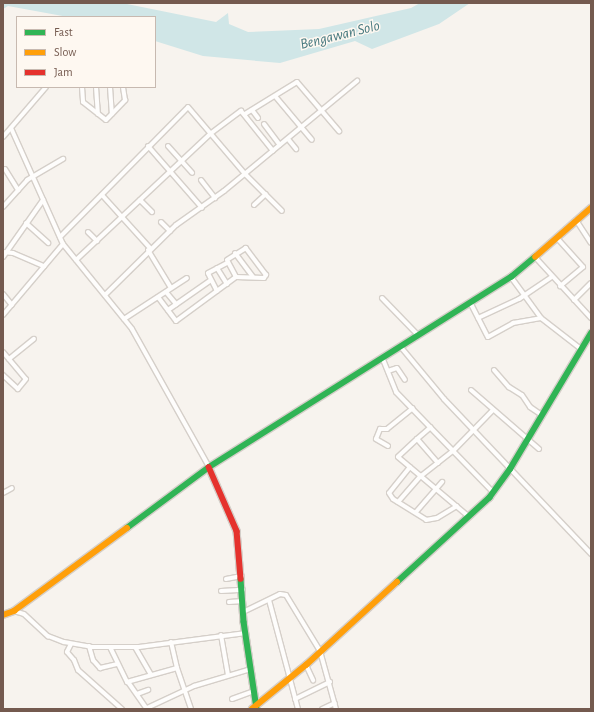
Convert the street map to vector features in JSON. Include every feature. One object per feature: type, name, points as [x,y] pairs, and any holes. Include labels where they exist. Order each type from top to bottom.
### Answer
[{"type":"street","points":[[105,295],[149,249],[170,231],[245,174],[357,81]]},
{"type":"street","points":[[245,114],[298,82],[339,131]]},
{"type":"street","points":[[3,137],[45,88]]},
{"type":"street","points":[[82,88],[83,102],[106,120],[124,100],[124,88]]},
{"type":"street","points":[[96,88],[98,114]]},
{"type":"street","points":[[110,88],[112,114]]},
{"type":"street","points":[[274,96],[312,140]]},
{"type":"street","points":[[60,237],[188,107],[245,174],[282,210]]},
{"type":"street","points":[[252,110],[258,118]]},
{"type":"street","points":[[76,260],[210,134],[241,111],[245,114],[273,151]]},
{"type":"street","points":[[264,124],[280,145]]},
{"type":"street","points":[[11,128],[63,244],[124,319],[209,467],[226,500],[237,531],[246,632],[255,708]]},
{"type":"street","points":[[288,139],[296,149]]},
{"type":"street","points":[[148,146],[172,170],[202,208]]},
{"type":"street","points":[[168,146],[192,173]]},
{"type":"street","points":[[3,207],[18,190],[34,177],[63,159]]},
{"type":"street","points":[[6,169],[18,190]]},
{"type":"street","points":[[201,180],[215,198]]},
{"type":"street","points":[[254,205],[266,194]]},
{"type":"street","points":[[102,195],[149,249],[171,288]]},
{"type":"street","points":[[3,257],[4,252],[43,200]]},
{"type":"street","points":[[140,200],[152,212]]},
{"type":"street","points":[[3,615],[14,611],[209,467],[382,357],[471,304],[511,277],[535,258],[591,208]]},
{"type":"street","points":[[576,220],[591,243]]},
{"type":"street","points":[[26,222],[48,244]]},
{"type":"street","points":[[161,222],[170,231]]},
{"type":"street","points":[[88,232],[97,241]]},
{"type":"street","points":[[557,238],[583,267],[560,286]]},
{"type":"street","points":[[3,315],[63,244]]},
{"type":"street","points":[[158,297],[176,321],[227,284],[236,277],[264,278],[266,275],[246,248],[235,253],[228,258],[227,262],[208,274],[217,291]]},
{"type":"street","points":[[4,252],[24,257],[44,266]]},
{"type":"street","points":[[235,253],[253,277]]},
{"type":"street","points":[[535,258],[591,318]]},
{"type":"street","points":[[227,262],[236,277]]},
{"type":"street","points":[[217,268],[227,284]]},
{"type":"street","points":[[511,277],[541,318],[581,349]]},
{"type":"street","points":[[478,318],[525,295],[552,277]]},
{"type":"street","points":[[124,319],[187,278]]},
{"type":"street","points":[[168,310],[211,280]]},
{"type":"street","points":[[574,300],[591,283]]},
{"type":"street","points":[[166,292],[176,304]]},
{"type":"street","points":[[3,294],[12,305]]},
{"type":"street","points":[[382,298],[418,335]]},
{"type":"street","points":[[471,304],[488,337],[513,323],[541,318]]},
{"type":"street","points":[[255,708],[306,665],[493,492],[510,469],[591,333]]},
{"type":"street","points":[[9,359],[34,339]]},
{"type":"street","points":[[400,346],[474,430],[591,554]]},
{"type":"street","points":[[3,352],[26,380],[18,389],[3,375]]},
{"type":"street","points":[[382,357],[394,389],[493,492]]},
{"type":"street","points":[[388,371],[397,367],[405,380]]},
{"type":"street","points":[[494,370],[509,387],[523,397],[530,407],[542,415]]},
{"type":"street","points":[[471,390],[539,449]]},
{"type":"street","points":[[388,446],[376,439],[380,429],[387,429],[413,408]]},
{"type":"street","points":[[398,502],[421,476],[454,450],[493,410]]},
{"type":"street","points":[[431,427],[398,457],[468,516]]},
{"type":"street","points":[[417,439],[438,463]]},
{"type":"street","points":[[410,467],[389,493],[398,502],[416,512],[425,520],[431,520],[457,506]]},
{"type":"street","points":[[416,512],[442,482]]},
{"type":"street","points":[[3,493],[12,488]]},
{"type":"street","points":[[226,579],[242,576]]},
{"type":"street","points":[[221,591],[243,590]]},
{"type":"street","points":[[244,612],[282,593],[286,595],[320,651],[330,682],[336,709]]},
{"type":"street","points":[[269,600],[298,709]]},
{"type":"street","points":[[229,602],[244,601]]},
{"type":"street","points":[[22,605],[24,614]]},
{"type":"street","points":[[14,611],[24,614],[44,633],[71,644],[89,646],[135,647],[246,632]]},
{"type":"street","points":[[221,635],[228,675]]},
{"type":"street","points":[[171,642],[177,668],[191,709]]},
{"type":"street","points":[[71,644],[67,652],[74,660],[78,670],[122,709]]},
{"type":"street","points":[[89,646],[93,660],[100,668],[117,664]]},
{"type":"street","points":[[110,647],[117,664],[136,694],[147,708],[184,690],[251,668]]},
{"type":"street","points":[[135,647],[151,675]]},
{"type":"street","points":[[306,665],[313,680]]},
{"type":"street","points":[[128,682],[177,668]]},
{"type":"street","points":[[295,699],[330,682]]},
{"type":"street","points":[[136,694],[148,690]]},
{"type":"street","points":[[232,699],[254,691]]},
{"type":"street","points":[[322,709],[335,703]]},
{"type":"water","name":"Bengawan Solo","points":[[3,3],[122,3],[216,22],[228,13],[229,24],[248,32],[319,29],[411,8],[420,3],[470,3],[439,24],[372,49],[355,41],[280,63],[203,56],[156,41],[156,16],[63,16],[8,6],[3,9]]},
{"type":"traffic: fast","points":[[127,528],[209,467],[511,277],[535,257]]},
{"type":"traffic: fast","points":[[397,582],[489,498],[510,469],[591,333]]},
{"type":"traffic: fast","points":[[241,579],[244,622],[257,709]]},
{"type":"traffic: slow","points":[[535,257],[591,208]]},
{"type":"traffic: slow","points":[[3,615],[14,611],[127,528]]},
{"type":"traffic: slow","points":[[252,709],[306,665],[397,582]]},
{"type":"traffic: jam","points":[[209,467],[237,531],[241,579]]}]
